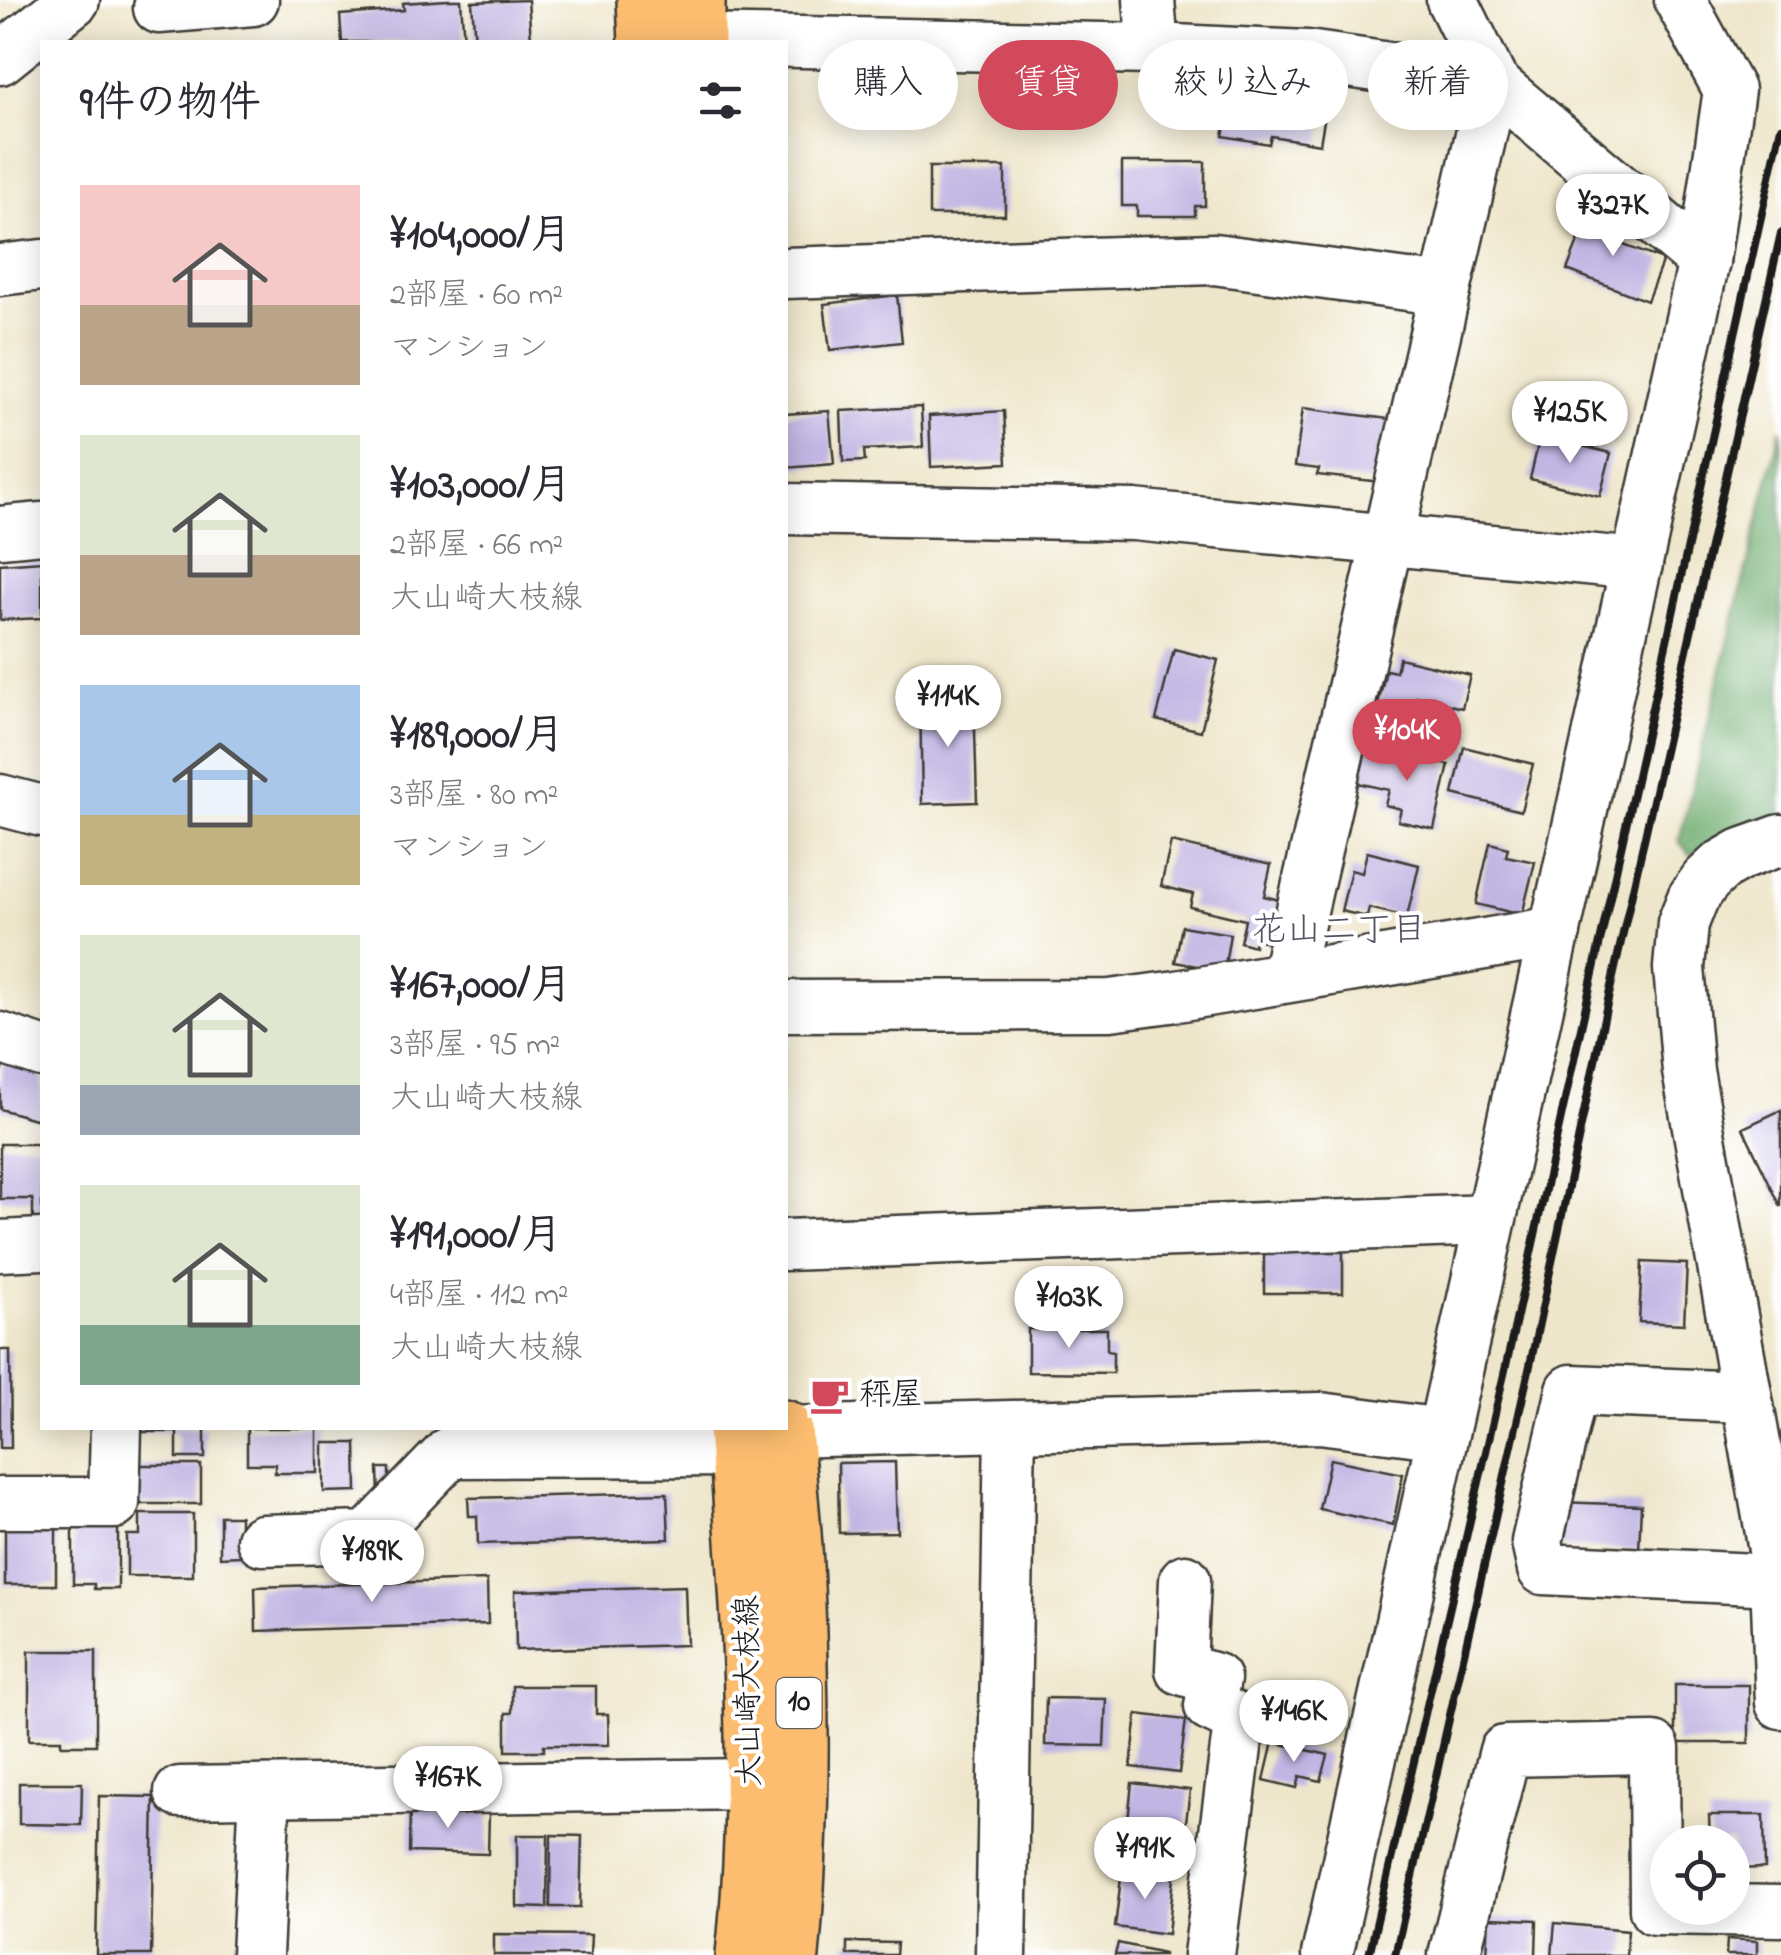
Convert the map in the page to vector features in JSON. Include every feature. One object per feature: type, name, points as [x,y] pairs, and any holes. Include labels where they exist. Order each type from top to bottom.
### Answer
[{"type":"main road","points":[[646,0],[684,31]]},
{"type":"main road","name":"大山崎大枝線","points":[[744,1955],[752,1784],[752,1664],[766,1438]]},
{"type":"main road","name":"大山崎大枝線","points":[[766,1438],[795,1562],[798,1842],[790,1955]]},
{"type":"street","points":[[1,48],[74,0]]},
{"type":"street","points":[[163,17],[254,0]]},
{"type":"street","points":[[1150,0],[1152,40]]},
{"type":"street","points":[[1452,0],[1472,40]]},
{"type":"street","points":[[1327,1955],[1704,261],[1729,90],[1680,0]]},
{"type":"street","points":[[684,31],[1138,48]]},
{"type":"street","points":[[1508,96],[1704,261]]},
{"type":"street","points":[[1286,976],[1482,130]]},
{"type":"street","points":[[788,273],[1214,259],[1445,290]]},
{"type":"street","points":[[0,270],[40,265]]},
{"type":"street","points":[[788,509],[1134,515],[1636,564]]},
{"type":"street","points":[[0,532],[40,528]]},
{"type":"street","points":[[0,800],[40,810]]},
{"type":"street","points":[[1781,840],[1742,854],[1706,880],[1688,910],[1680,950],[1688,1072],[1774,1555],[1781,1703]]},
{"type":"street","points":[[788,1006],[1110,1005],[1554,932]]},
{"type":"street","points":[[0,1038],[40,1051]]},
{"type":"street","points":[[788,1245],[1490,1220]]},
{"type":"street","points":[[0,1246],[40,1244]]},
{"type":"street","points":[[1746,1397],[1572,1390],[1537,1542],[1543,1568],[1776,1580]]},
{"type":"street","points":[[262,1540],[368,1537],[450,1452],[1320,1418],[1442,1434]]},
{"type":"street","points":[[1001,1955],[1010,1428]]},
{"type":"street","points":[[0,1503],[114,1503],[116,1430]]},
{"type":"street","points":[[1185,1580],[1181,1670],[1215,1679],[1210,1706],[1233,1718],[1238,1732],[1209,1955]]},
{"type":"street","points":[[1454,1955],[1505,1751],[1654,1748],[1655,1909],[1781,1911]]},
{"type":"street","points":[[180,1792],[752,1784]]},
{"type":"street","points":[[258,1955],[265,1791]]},
{"type":"green space","points":[[1781,428],[1781,820],[1735,834],[1690,855],[1679,841]]},
{"type":"building","points":[[461,0],[464,40],[342,40],[340,15],[404,10],[403,3]]},
{"type":"building","points":[[528,0],[531,40],[475,40],[472,2]]},
{"type":"building","points":[[1224,130],[1322,130],[1320,144],[1271,136],[1269,144],[1223,136]]},
{"type":"building","points":[[1122,162],[1205,162],[1205,206],[1195,206],[1195,216],[1137,216],[1137,206],[1122,206]]},
{"type":"building","points":[[929,167],[1005,167],[1005,215],[929,215]]},
{"type":"building","points":[[1589,213],[1627,227],[1621,244],[1663,260],[1647,301],[1567,270]]},
{"type":"building","points":[[897,295],[902,342],[830,350],[824,304]]},
{"type":"building","points":[[921,407],[923,447],[864,450],[865,461],[843,462],[841,411]]},
{"type":"building","points":[[1303,408],[1389,419],[1382,482],[1317,475],[1319,469],[1295,466]]},
{"type":"building","points":[[829,411],[834,464],[788,468],[788,414]]},
{"type":"building","points":[[1004,411],[1007,463],[931,467],[929,416]]},
{"type":"building","points":[[1540,436],[1611,453],[1600,496],[1530,479]]},
{"type":"building","points":[[40,561],[40,618],[0,620],[0,564]]},
{"type":"building","points":[[1174,649],[1218,660],[1201,731],[1156,720]]},
{"type":"building","points":[[1399,658],[1470,675],[1462,708],[1417,697],[1407,740],[1372,731],[1386,670],[1396,672]]},
{"type":"building","points":[[974,695],[977,802],[922,804],[920,697]]},
{"type":"building","points":[[1367,747],[1449,765],[1434,829],[1398,821],[1401,809],[1385,805],[1389,790],[1358,783]]},
{"type":"building","points":[[1464,747],[1533,764],[1521,811],[1453,794]]},
{"type":"building","points":[[1171,842],[1271,865],[1264,896],[1283,901],[1273,943],[1255,939],[1254,946],[1240,942],[1245,920],[1190,907],[1193,894],[1161,886]]},
{"type":"building","points":[[1490,843],[1508,848],[1506,856],[1535,862],[1522,915],[1476,904]]},
{"type":"building","points":[[1367,852],[1419,865],[1407,917],[1369,908],[1367,917],[1341,911],[1351,870],[1362,873]]},
{"type":"building","points":[[1182,926],[1230,934],[1224,971],[1175,962]]},
{"type":"building","points":[[6,1055],[40,1064],[40,1120],[0,1109],[0,1077]]},
{"type":"building","points":[[1781,1110],[1781,1207],[1743,1128]]},
{"type":"building","points":[[0,1144],[40,1144],[40,1220],[33,1220],[33,1199],[0,1199]]},
{"type":"building","points":[[1264,1252],[1343,1252],[1343,1293],[1264,1293]]},
{"type":"building","points":[[1642,1262],[1687,1264],[1684,1324],[1639,1322]]},
{"type":"building","points":[[1028,1329],[1107,1329],[1113,1373],[1028,1372]]},
{"type":"building","points":[[0,1350],[10,1350],[11,1448],[0,1448]]},
{"type":"building","points":[[205,1430],[205,1458],[177,1458],[177,1432],[140,1432]]},
{"type":"building","points":[[247,1430],[318,1430],[318,1473],[275,1473],[275,1464],[247,1464]]},
{"type":"building","points":[[324,1443],[356,1443],[357,1491],[324,1492]]},
{"type":"building","points":[[1330,1459],[1403,1474],[1393,1525],[1319,1509]]},
{"type":"building","points":[[895,1462],[897,1532],[839,1533],[838,1463]]},
{"type":"building","points":[[139,1465],[201,1465],[201,1504],[139,1504]]},
{"type":"building","points":[[378,1468],[389,1468],[389,1498],[379,1498]]},
{"type":"building","points":[[667,1493],[669,1539],[478,1544],[477,1516],[469,1516],[468,1498]]},
{"type":"building","points":[[1557,1502],[1641,1505],[1639,1550],[1555,1547]]},
{"type":"building","points":[[140,1514],[193,1514],[193,1576],[127,1576],[127,1535],[140,1535]]},
{"type":"building","points":[[220,1516],[240,1516],[240,1556],[220,1557]]},
{"type":"building","points":[[5,1519],[56,1528],[56,1585],[5,1585]]},
{"type":"building","points":[[73,1526],[118,1526],[118,1589],[73,1584]]},
{"type":"building","points":[[487,1580],[488,1624],[256,1631],[255,1587]]},
{"type":"building","points":[[685,1586],[687,1645],[516,1650],[515,1591]]},
{"type":"building","points":[[29,1651],[96,1651],[96,1745],[29,1740]]},
{"type":"building","points":[[1675,1685],[1749,1685],[1749,1743],[1675,1743]]},
{"type":"building","points":[[512,1686],[596,1686],[596,1714],[608,1714],[609,1745],[544,1745],[544,1751],[506,1751],[506,1713],[512,1713]]},
{"type":"building","points":[[1046,1698],[1106,1699],[1104,1746],[1045,1745]]},
{"type":"building","points":[[1137,1714],[1186,1720],[1179,1773],[1131,1767]]},
{"type":"building","points":[[1273,1742],[1328,1755],[1321,1781],[1300,1776],[1297,1788],[1264,1780]]},
{"type":"building","points":[[19,1783],[82,1783],[81,1825],[19,1824]]},
{"type":"building","points":[[1132,1783],[1190,1790],[1183,1846],[1126,1839]]},
{"type":"building","points":[[99,1796],[154,1797],[151,1955],[96,1955]]},
{"type":"building","points":[[410,1806],[489,1813],[488,1854],[409,1852]]},
{"type":"building","points":[[1709,1815],[1764,1815],[1765,1868],[1750,1868],[1750,1825],[1709,1825]]},
{"type":"building","points":[[517,1835],[548,1835],[547,1908],[517,1907]]},
{"type":"building","points":[[551,1835],[582,1836],[580,1907],[550,1907]]},
{"type":"building","points":[[1122,1870],[1174,1877],[1168,1934],[1115,1927]]},
{"type":"building","points":[[1489,1918],[1537,1920],[1536,1955],[1487,1955]]},
{"type":"building","points":[[1555,1923],[1628,1930],[1626,1955],[1552,1955]]},
{"type":"building","points":[[494,1934],[591,1935],[590,1955],[494,1955]]},
{"type":"building","points":[[1727,1939],[1757,1941],[1757,1955],[1726,1955]]},
{"type":"building","points":[[847,1942],[897,1943],[896,1955],[847,1955]]},
{"type":"building","points":[[1118,1943],[1164,1953],[1164,1955],[1115,1955]]},
{"type":"railway","points":[[1369,1955],[1505,1370],[1781,127]]},
{"type":"railway","points":[[1395,1955],[1781,233]]},
{"type":"place","name":"秤屋","points":[[829,1396]]},
{"type":"district","name":"花山二丁目","points":[[1339,931]]}]
